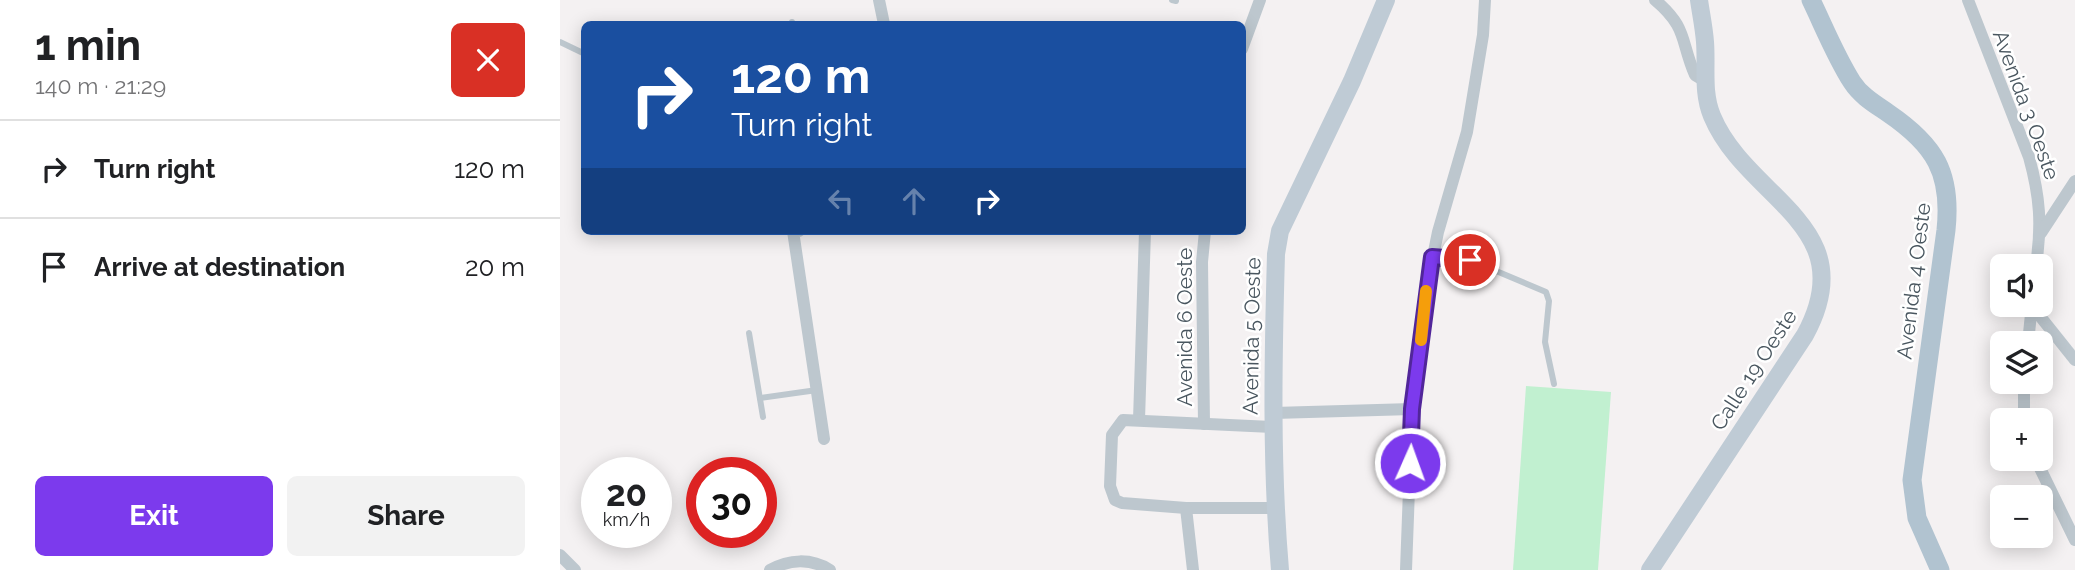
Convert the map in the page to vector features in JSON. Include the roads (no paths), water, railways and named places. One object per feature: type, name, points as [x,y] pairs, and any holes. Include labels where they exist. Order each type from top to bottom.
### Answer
[{"type":"main road","name":"Avenida 4 Oeste","points":[[1811,0],[1853,83],[1872,104],[1918,136],[1933,154],[1944,176],[1949,201],[1947,230],[1912,480],[1917,518],[1941,570]]},
{"type":"street","points":[[879,0],[883,21]]},
{"type":"street","points":[[1246,38],[1260,0]]},
{"type":"street","name":"Avenida 5 Oeste","points":[[1280,570],[1275,508],[1273,420],[1276,254],[1280,231],[1352,81],[1386,0]]},
{"type":"street","points":[[1406,570],[1412,409],[1432,257],[1467,132],[1483,35],[1485,0]]},
{"type":"street","points":[[1654,0],[1670,13],[1678,24],[1695,75],[1705,81]]},
{"type":"street","name":"Calle 19 Oeste","points":[[1650,570],[1793,356],[1813,321],[1822,294],[1823,275],[1819,253],[1792,215],[1726,141],[1712,116],[1705,81],[1705,43],[1699,0]]},
{"type":"street","name":"Avenida 3 Oeste","points":[[1968,0],[2029,157],[2041,210],[2038,254]]},
{"type":"street","points":[[2041,233],[2075,181]]},
{"type":"street","points":[[794,235],[824,439]]},
{"type":"street","points":[[1139,420],[1145,235]]},
{"type":"street","name":"Avenida 6 Oeste","points":[[1203,424],[1202,262],[1205,235]]},
{"type":"street","points":[[2041,317],[2075,360]]},
{"type":"street","points":[[1275,508],[1186,508],[1122,503],[1115,500],[1110,486],[1112,435],[1123,420],[1203,424],[1412,409]]},
{"type":"street","points":[[2041,471],[2075,540]]},
{"type":"street","points":[[1186,508],[1193,570]]},
{"type":"street","points":[[560,555],[575,570]]},
{"type":"street","points":[[770,570],[783,562],[803,562],[822,565],[830,570]]},
{"type":"lane","points":[[560,42],[581,52]]},
{"type":"lane","points":[[1432,257],[1470,260],[1546,292],[1549,302],[1545,342],[1554,384]]},
{"type":"lane","points":[[749,333],[763,417]]},
{"type":"lane","points":[[760,398],[817,390]]}]
